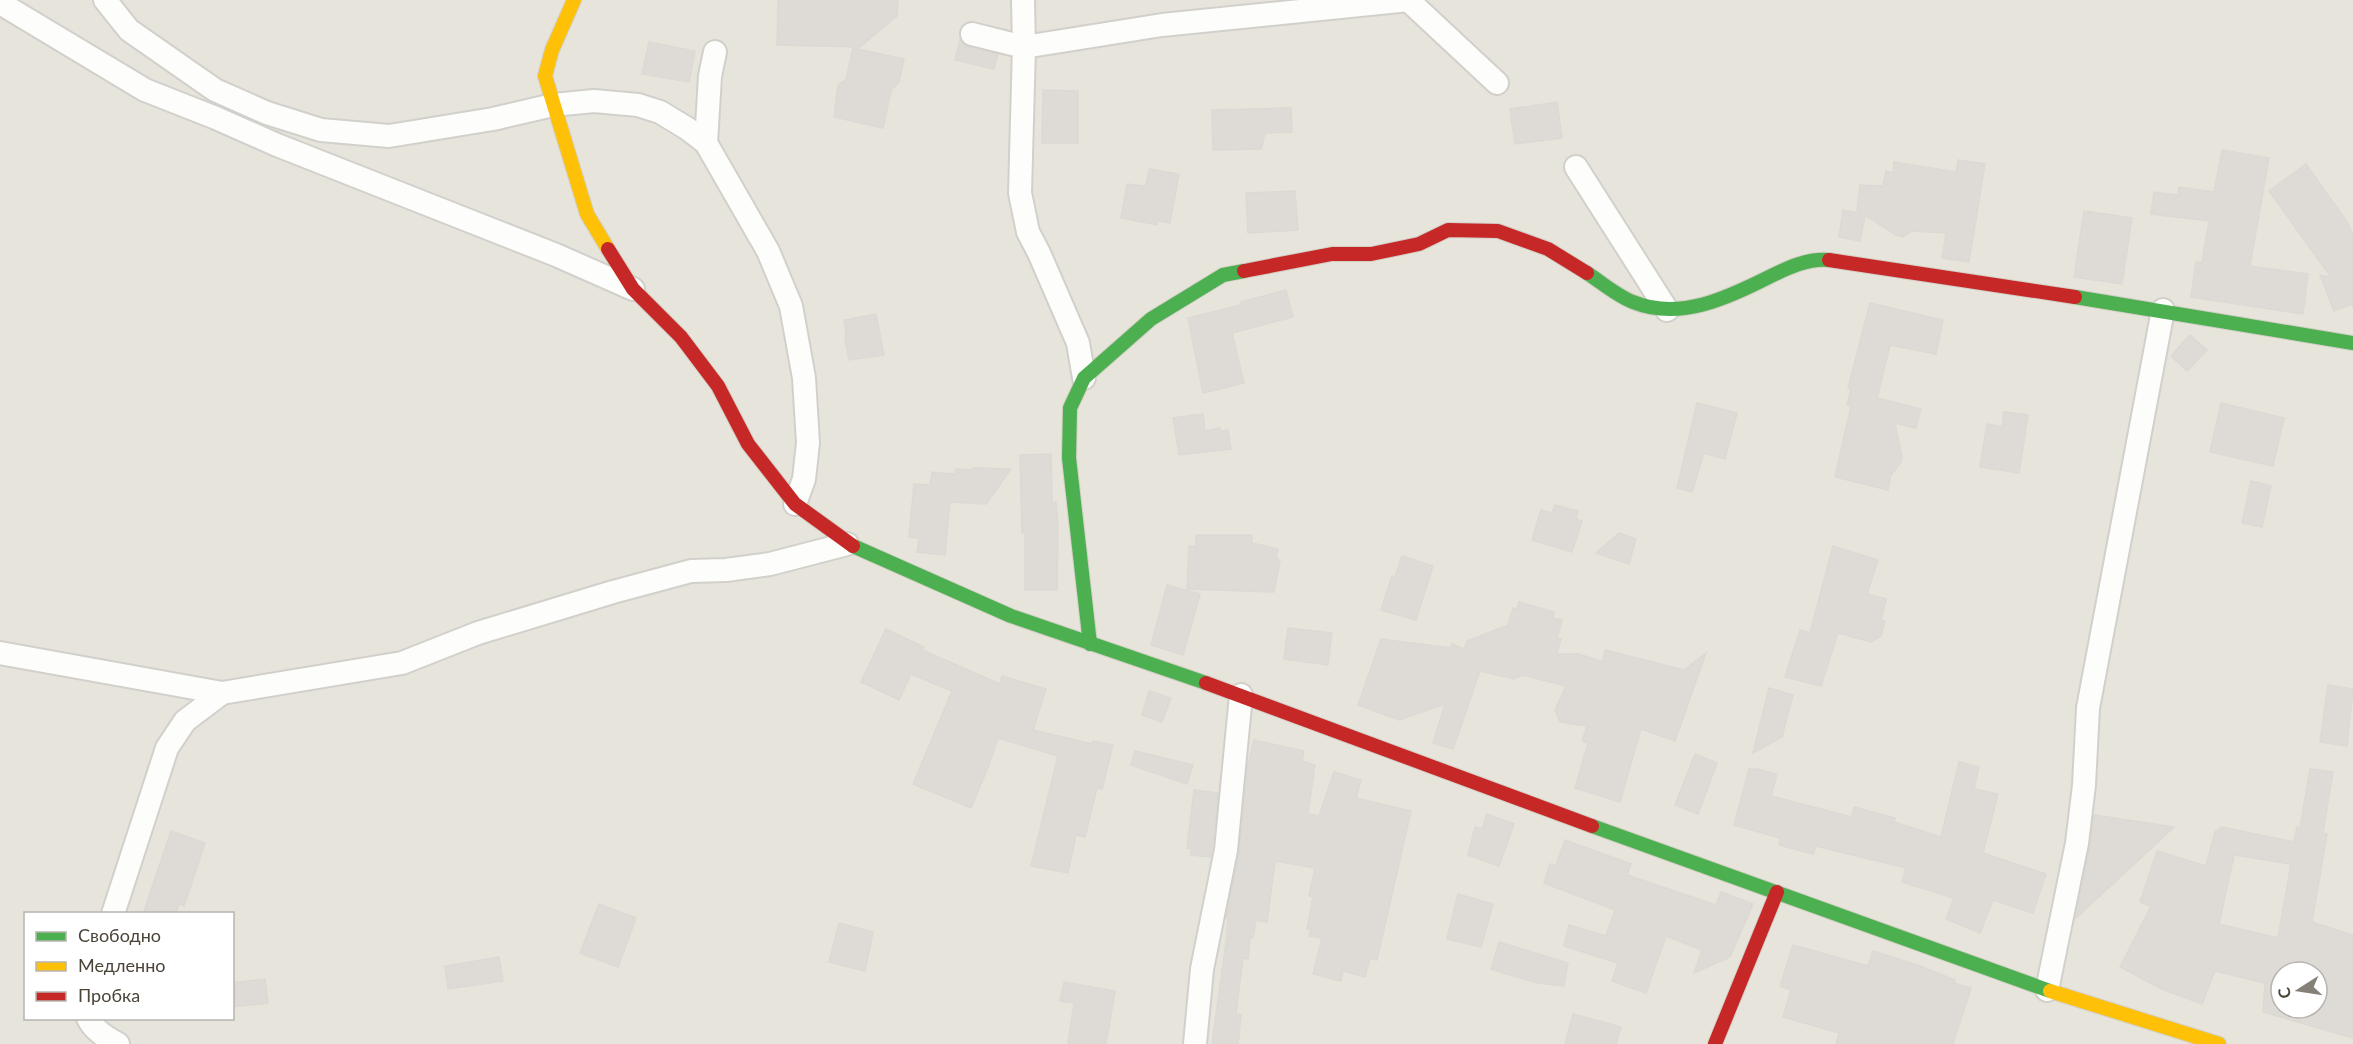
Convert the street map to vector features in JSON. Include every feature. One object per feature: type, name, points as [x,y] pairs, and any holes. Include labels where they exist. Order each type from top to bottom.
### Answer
[{"type":"street","points":[[105,0],[129,30],[215,90],[267,113],[321,130],[389,136],[493,119],[553,105],[594,101],[638,105],[660,112],[688,129],[706,143],[768,251],[791,306],[804,378],[808,443],[804,479],[795,504]]},
{"type":"street","points":[[574,0],[552,50],[546,76],[587,214],[633,289],[681,337],[718,386],[748,444],[795,504],[847,544],[1011,616],[1241,695],[1514,798],[2047,990],[2219,1044]]},
{"type":"street","points":[[1023,0],[1020,194],[1028,232],[1040,253],[1078,343],[1084,378]]},
{"type":"street","points":[[972,34],[1024,47],[1162,25],[1409,0],[1497,83]]},
{"type":"street","points":[[0,3],[145,90],[277,145],[556,255],[633,289]]},
{"type":"street","points":[[706,143],[709,85],[715,52]]},
{"type":"street","points":[[1576,167],[1667,310]]},
{"type":"street","points":[[1090,644],[1069,458],[1070,408],[1084,378],[1151,319],[1223,275],[1332,254],[1371,254],[1419,244],[1448,230],[1498,231],[1548,249],[1633,302],[1667,310],[1692,307],[1727,298],[1794,265],[1826,259],[2163,310],[2353,343]]},
{"type":"street","points":[[2047,990],[2077,843],[2084,784],[2088,708],[2128,485],[2163,310]]},
{"type":"street","points":[[0,652],[222,693],[402,663],[478,633],[613,592],[692,571],[726,570],[770,564],[847,544]]},
{"type":"street","points":[[114,912],[167,748],[185,721],[222,693]]},
{"type":"street","points":[[1195,1044],[1202,969],[1226,850],[1241,695]]},
{"type":"street","points":[[1715,1044],[1777,892]]},
{"type":"street","points":[[89,1020],[106,1038],[118,1044]]},
{"type":"shaded area","points":[[0,0],[2353,0],[2353,1044],[0,1044]]},
{"type":"building","points":[[778,0],[898,0],[897,16],[860,47],[777,45]]},
{"type":"building","points":[[960,40],[969,47],[998,54],[994,69],[955,60]]},
{"type":"building","points":[[649,42],[695,51],[689,82],[642,74]]},
{"type":"building","points":[[853,48],[904,59],[899,82],[891,90],[883,128],[834,117],[838,85],[846,80]]},
{"type":"building","points":[[1043,90],[1078,91],[1078,143],[1042,143]]},
{"type":"building","points":[[1557,102],[1562,138],[1515,144],[1510,109]]},
{"type":"building","points":[[1291,108],[1292,132],[1265,133],[1261,149],[1213,150],[1212,110]]},
{"type":"building","points":[[2222,150],[2269,158],[2250,266],[2308,274],[2303,314],[2191,297],[2196,262],[2202,263],[2209,221],[2151,214],[2154,192],[2178,195],[2179,187],[2214,192]]},
{"type":"building","points":[[1958,160],[1985,164],[1969,262],[1942,258],[1946,233],[1912,231],[1902,237],[1865,215],[1860,241],[1839,237],[1843,210],[1861,213],[1857,210],[1860,185],[1883,186],[1886,171],[1893,173],[1894,162],[1956,172]]},
{"type":"building","points":[[2306,164],[2348,223],[2353,235],[2353,307],[2351,304],[2334,311],[2320,275],[2331,277],[2269,191]]},
{"type":"building","points":[[1149,169],[1179,174],[1170,223],[1158,221],[1157,225],[1121,218],[1127,184],[1146,186]]},
{"type":"building","points":[[1295,191],[1298,230],[1248,233],[1246,193]]},
{"type":"building","points":[[2084,211],[2132,218],[2122,284],[2074,277]]},
{"type":"building","points":[[1286,290],[1293,317],[1232,333],[1244,383],[1203,393],[1188,318],[1241,305],[1241,302]]},
{"type":"building","points":[[1870,303],[1943,320],[1936,354],[1890,345],[1877,398],[1921,409],[1916,428],[1895,423],[1902,457],[1891,475],[1888,490],[1835,477],[1851,406],[1847,405],[1851,389],[1848,388]]},
{"type":"building","points":[[876,314],[884,355],[849,360],[844,320]]},
{"type":"building","points":[[2190,335],[2207,350],[2187,371],[2171,356]]},
{"type":"building","points":[[1697,403],[1737,413],[1725,459],[1704,453],[1692,492],[1677,488]]},
{"type":"building","points":[[2221,403],[2284,418],[2273,466],[2210,452]]},
{"type":"building","points":[[2004,412],[2028,415],[2019,473],[1980,467],[1987,424],[2002,427]]},
{"type":"building","points":[[1203,414],[1205,431],[1220,428],[1220,431],[1228,430],[1231,449],[1179,455],[1173,418]]},
{"type":"building","points":[[1051,454],[1052,502],[1056,502],[1058,524],[1057,590],[1025,590],[1025,533],[1022,533],[1020,455]]},
{"type":"building","points":[[973,468],[1011,469],[986,504],[950,502],[945,555],[917,552],[919,538],[909,537],[914,484],[930,485],[932,472],[955,474],[956,469],[973,470]]},
{"type":"building","points":[[2251,481],[2271,486],[2262,527],[2242,523]]},
{"type":"building","points":[[1555,505],[1578,511],[1576,519],[1582,521],[1572,552],[1532,540],[1541,510],[1552,513]]},
{"type":"building","points":[[1619,533],[1636,539],[1629,564],[1596,553]]},
{"type":"building","points":[[1196,535],[1252,535],[1252,543],[1278,549],[1276,557],[1280,561],[1274,592],[1187,589],[1189,546],[1196,546]]},
{"type":"building","points":[[1833,546],[1878,560],[1867,594],[1886,599],[1881,620],[1885,621],[1881,636],[1871,642],[1838,633],[1821,686],[1785,677],[1800,630],[1810,633]]},
{"type":"building","points":[[1402,556],[1433,566],[1416,620],[1381,610],[1392,576],[1395,577]]},
{"type":"building","points":[[1167,585],[1200,594],[1183,655],[1151,645]]},
{"type":"building","points":[[1519,602],[1554,612],[1553,618],[1562,620],[1557,638],[1561,639],[1557,654],[1579,654],[1603,662],[1605,650],[1684,670],[1706,653],[1675,741],[1641,729],[1620,802],[1575,788],[1588,743],[1582,741],[1587,726],[1560,722],[1555,710],[1566,686],[1522,675],[1514,679],[1480,671],[1453,749],[1433,743],[1445,704],[1399,720],[1358,705],[1381,639],[1451,648],[1452,644],[1464,649],[1467,641],[1508,625],[1513,608],[1517,609]]},
{"type":"building","points":[[1288,628],[1332,633],[1328,665],[1284,659]]},
{"type":"building","points":[[886,629],[924,647],[922,650],[1000,684],[1002,676],[1046,689],[1033,730],[1092,744],[1093,741],[1113,745],[1102,789],[1097,788],[1085,837],[1076,835],[1068,873],[1031,866],[1058,756],[998,738],[971,808],[913,784],[952,691],[911,674],[899,700],[861,682]]},
{"type":"building","points":[[2328,685],[2353,689],[2347,746],[2320,742]]},
{"type":"building","points":[[1769,688],[1793,695],[1782,737],[1753,753]]},
{"type":"building","points":[[1149,691],[1171,698],[1162,722],[1142,715]]},
{"type":"building","points":[[1254,740],[1304,751],[1302,761],[1315,765],[1308,814],[1319,816],[1334,772],[1361,780],[1356,798],[1411,811],[1377,960],[1370,958],[1365,977],[1343,971],[1341,981],[1313,974],[1322,938],[1309,936],[1311,929],[1307,929],[1313,897],[1309,896],[1315,868],[1275,861],[1267,922],[1256,920],[1253,938],[1250,938],[1248,959],[1243,958],[1236,1014],[1241,1015],[1238,1044],[1212,1044],[1227,935],[1228,918],[1226,918],[1239,853],[1247,769]]},
{"type":"building","points":[[1135,751],[1193,765],[1187,784],[1131,765]]},
{"type":"building","points":[[1695,754],[1717,763],[1698,814],[1675,805]]},
{"type":"building","points":[[1959,762],[1979,767],[1974,789],[1998,794],[1983,853],[2046,874],[2033,913],[1993,900],[1980,933],[1946,919],[1954,898],[1902,882],[1906,868],[1816,846],[1813,854],[1779,845],[1780,838],[1734,825],[1749,769],[1757,769],[1777,774],[1771,796],[1852,817],[1854,807],[1895,818],[1894,822],[1941,837]]},
{"type":"building","points":[[2310,769],[2333,772],[2323,833],[2327,834],[2312,922],[2353,935],[2353,1038],[2291,1020],[2329,1020],[2329,960],[2269,960],[2269,1014],[2263,1012],[2265,983],[2215,971],[2202,1004],[2162,989],[2120,967],[2151,906],[2140,902],[2157,851],[2206,866],[2215,832],[2222,827],[2294,842],[2297,827],[2300,828]],"holes":[[[2234,855],[2291,864],[2278,938],[2219,924]]]},
{"type":"building","points":[[1194,790],[1218,793],[1211,857],[1191,855],[1192,849],[1187,848]]},
{"type":"building","points":[[1487,814],[1514,824],[1499,866],[1468,855],[1475,827],[1482,829]]},
{"type":"building","points":[[2094,815],[2174,827],[2076,918],[2090,846]]},
{"type":"building","points":[[171,831],[205,843],[184,906],[179,904],[177,912],[144,912]]},
{"type":"building","points":[[1565,840],[1631,864],[1627,875],[1716,905],[1721,892],[1753,904],[1730,957],[1694,973],[1702,950],[1666,936],[1646,993],[1612,981],[1618,963],[1564,946],[1569,925],[1606,936],[1615,910],[1544,883],[1550,864],[1556,865]]},
{"type":"building","points":[[1458,894],[1493,904],[1481,947],[1447,939]]},
{"type":"building","points":[[599,904],[636,918],[618,967],[580,953]]},
{"type":"building","points":[[839,923],[873,932],[865,971],[829,962]]},
{"type":"building","points":[[1499,942],[1568,963],[1564,986],[1537,983],[1491,969]]},
{"type":"building","points":[[1793,945],[1868,966],[1873,951],[1920,966],[1955,980],[1954,983],[1971,988],[1953,1044],[1836,1044],[1839,1033],[1783,1017],[1791,990],[1780,986]]},
{"type":"building","points":[[499,957],[503,981],[448,989],[445,966]]},
{"type":"building","points":[[265,979],[268,1003],[234,1007],[234,983]]},
{"type":"building","points":[[1064,982],[1115,991],[1106,1044],[1068,1044],[1074,1003],[1060,1001]]},
{"type":"building","points":[[1573,1014],[1621,1027],[1616,1044],[1565,1044]]},
{"type":"traffic: fast","points":[[1587,273],[1615,293],[1633,302],[1668,309],[1703,305],[1798,264],[1829,260]]},
{"type":"traffic: fast","points":[[1090,644],[1069,458],[1070,408],[1084,378],[1151,319],[1223,275],[1244,271]]},
{"type":"traffic: fast","points":[[2075,297],[2353,343]]},
{"type":"traffic: fast","points":[[853,546],[1011,616],[1206,683]]},
{"type":"traffic: fast","points":[[1592,826],[2050,991]]},
{"type":"traffic: slow","points":[[574,0],[552,50],[545,76],[587,214],[608,249]]},
{"type":"traffic: slow","points":[[2050,991],[2219,1044]]},
{"type":"traffic: jam","points":[[1244,271],[1332,254],[1371,254],[1419,244],[1448,230],[1498,231],[1548,249],[1587,273]]},
{"type":"traffic: jam","points":[[608,249],[633,289],[681,337],[718,386],[748,444],[795,504],[853,546]]},
{"type":"traffic: jam","points":[[1829,260],[2075,297]]},
{"type":"traffic: jam","points":[[1206,683],[1592,826]]},
{"type":"traffic: jam","points":[[1715,1044],[1777,892]]}]
